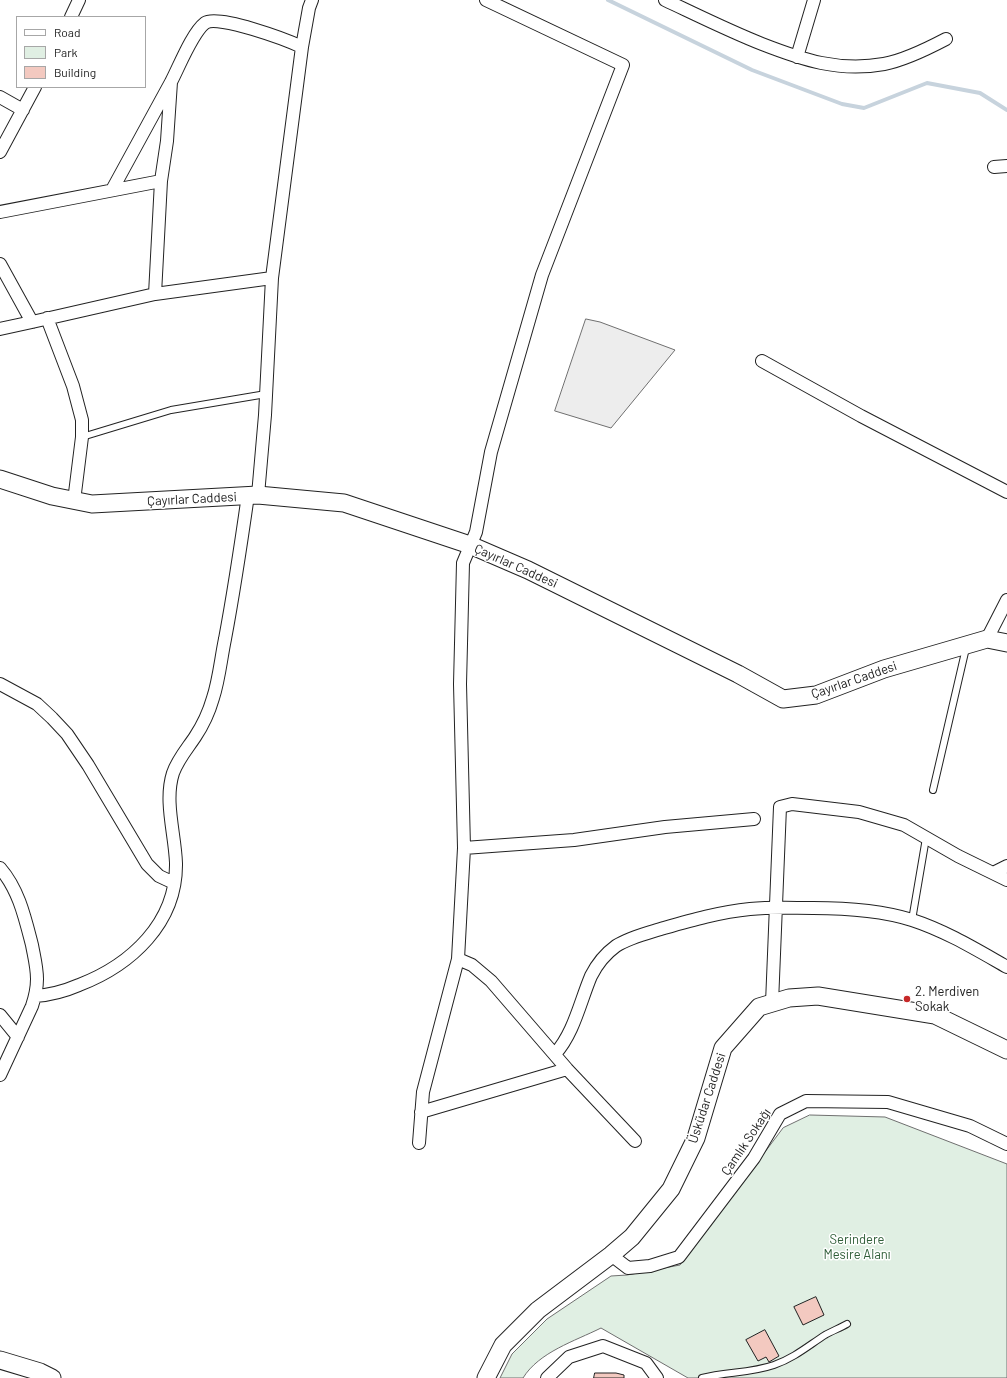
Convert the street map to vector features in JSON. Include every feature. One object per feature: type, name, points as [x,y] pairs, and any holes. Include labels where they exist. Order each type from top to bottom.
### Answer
[{"type":"street","points":[[71,16],[79,0]]},
{"type":"street","points":[[35,996],[48,995],[89,981],[106,973],[132,955],[143,944],[161,920],[168,906],[174,884],[176,863],[170,802],[171,783],[177,764],[203,724],[214,697],[253,495],[266,394],[272,278],[302,47],[309,8],[312,0]]},
{"type":"street","points":[[419,1143],[423,1092],[458,959],[464,848],[460,684],[463,563],[476,532],[491,452],[542,275],[623,65],[486,0]]},
{"type":"street","points":[[665,0],[744,37],[797,57],[810,61],[846,66],[884,64],[916,53],[946,39]]},
{"type":"street","points":[[797,57],[814,0]]},
{"type":"street","points":[[112,190],[172,82],[194,37],[205,23],[212,20],[229,23],[279,37],[302,47]]},
{"type":"street","points":[[154,294],[161,181],[167,141],[172,82]]},
{"type":"street","points":[[0,152],[34,88]]},
{"type":"street","points":[[0,98],[23,110]]},
{"type":"street","points":[[994,167],[1007,166]]},
{"type":"street","points":[[0,212],[161,181]]},
{"type":"street","points":[[0,264],[32,322]]},
{"type":"street","points":[[0,329],[154,294],[272,278]]},
{"type":"street","points":[[47,318],[72,386],[82,420],[82,437],[74,501]]},
{"type":"street","points":[[762,362],[861,416],[1007,492]]},
{"type":"street","name":"Çayırlar Caddesi","points":[[0,479],[52,496],[92,504],[253,495],[344,503],[470,546],[528,570],[738,674],[784,699],[816,695],[884,669],[966,644],[987,639],[1007,643]]},
{"type":"street","points":[[987,639],[1007,600]]},
{"type":"street","points":[[0,684],[37,704],[67,734],[88,765],[147,864],[159,876],[174,884]]},
{"type":"street","points":[[772,1003],[780,807],[792,804],[859,812],[904,825],[958,856],[1007,880]]},
{"type":"street","points":[[464,848],[574,840],[665,827],[754,818]]},
{"type":"street","points":[[993,873],[1007,866]]},
{"type":"street","points":[[0,868],[16,894],[26,919],[36,966],[37,978],[35,996],[28,1018],[0,1075]]},
{"type":"street","points":[[555,1054],[568,1035],[593,972],[602,959],[616,946],[634,937],[701,918],[750,909],[776,908],[844,908],[877,912],[912,920],[932,927],[962,941],[1007,967]]},
{"type":"street","points":[[458,959],[472,966],[491,981],[567,1069],[635,1141]]},
{"type":"street","name":"Üsküdar Caddesi","points":[[486,1378],[503,1345],[538,1310],[632,1238],[671,1189],[696,1138],[723,1048],[759,1007],[789,998],[818,996],[936,1015],[1007,1050]]},
{"type":"street","points":[[0,1016],[18,1036]]},
{"type":"street","points":[[421,1112],[567,1069]]},
{"type":"street","name":"Çamlık Sokağı","points":[[611,1255],[628,1268],[650,1266],[680,1257],[754,1158],[780,1114],[806,1101],[888,1102],[970,1126],[1007,1144]]},
{"type":"street","points":[[547,1378],[569,1357],[603,1346],[646,1363],[657,1378]]},
{"type":"street","points":[[0,1360],[40,1372],[52,1378]]},
{"type":"lane","points":[[82,437],[172,410],[266,394]]},
{"type":"lane","points":[[933,790],[966,644]]},
{"type":"lane","points":[[912,920],[926,838]]},
{"type":"lane","points":[[702,1378],[719,1374],[760,1369],[776,1364],[801,1352],[847,1324]]},
{"type":"green space","name":"Serindere Mesire Alanı","points":[[810,1115],[885,1117],[1007,1164],[1007,1378],[688,1378],[601,1328],[548,1354],[538,1361],[523,1378],[500,1378],[512,1354],[547,1319],[611,1276],[627,1275],[680,1265],[783,1128]]},
{"type":"shaded area","points":[[586,319],[600,322],[675,350],[611,428],[555,411]]},
{"type":"building","points":[[816,1297],[824,1315],[803,1325],[794,1307]]},
{"type":"building","points":[[765,1330],[779,1356],[769,1362],[766,1357],[758,1361],[746,1340]]},
{"type":"building","points":[[595,1373],[616,1373],[624,1375],[624,1378],[594,1378]]},
{"type":"waterway","points":[[608,0],[752,70],[842,104],[864,108],[927,83],[980,93],[1007,110]]},
{"type":"place","name":"2. Merdiven Sokak","points":[[907,999]]}]
